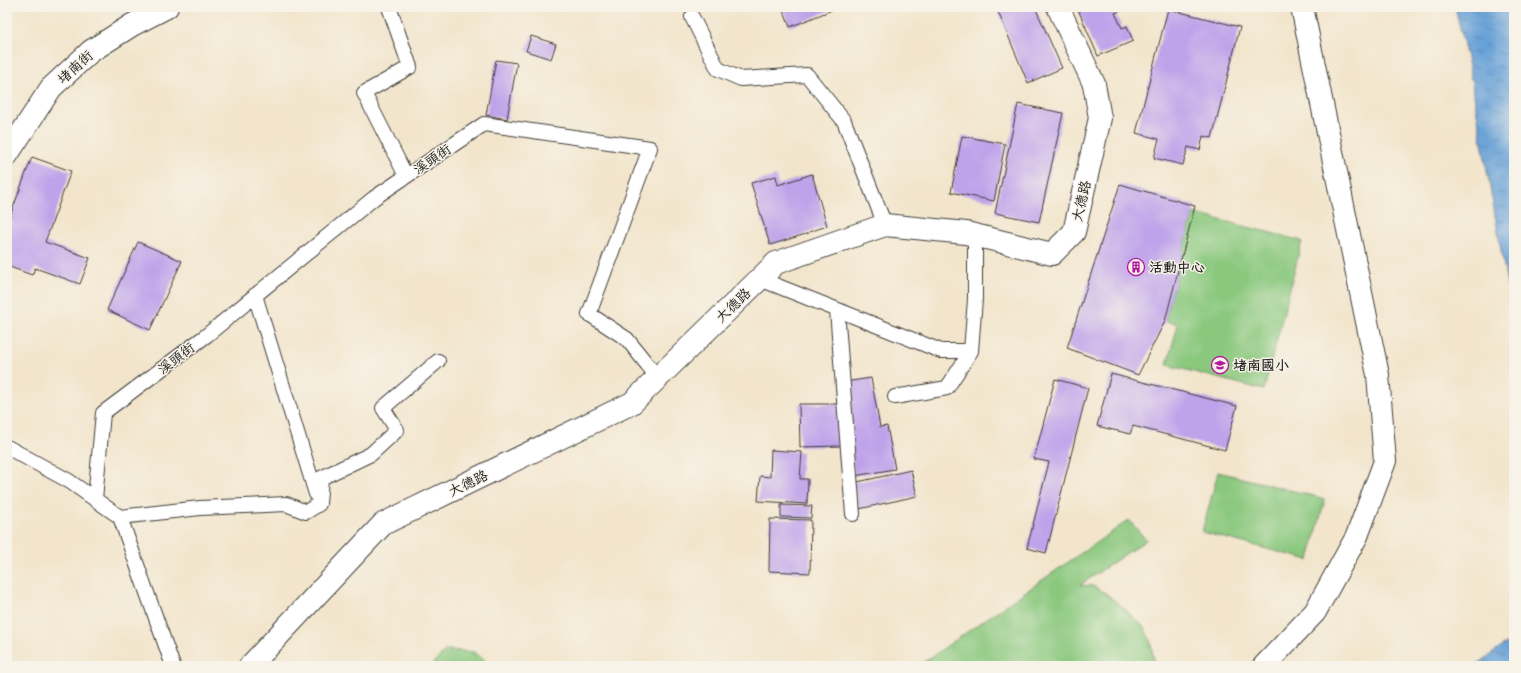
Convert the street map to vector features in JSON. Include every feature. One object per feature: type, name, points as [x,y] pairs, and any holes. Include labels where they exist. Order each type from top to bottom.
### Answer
[{"type":"street","name":"堵南街","points":[[7,155],[52,88],[91,51],[132,25],[167,7]]},
{"type":"street","name":"大德路","points":[[250,666],[383,524],[632,403],[776,264],[885,225],[966,233],[1052,254],[1074,232],[1100,118],[1094,84],[1058,7]]},
{"type":"street","points":[[1264,666],[1315,612],[1357,536],[1385,461],[1378,375],[1302,7]]},
{"type":"lane","points":[[389,7],[410,67],[364,93],[406,176]]},
{"type":"lane","points":[[692,17],[718,70],[742,79],[807,75],[844,121],[885,225]]},
{"type":"lane","name":"溪頭街","points":[[95,499],[103,413],[207,335],[374,198],[484,124],[650,148],[589,314],[627,339],[658,378]]},
{"type":"lane","points":[[895,397],[947,388],[971,351],[975,299],[975,236]]},
{"type":"lane","points":[[760,279],[942,352],[971,351]]},
{"type":"lane","points":[[255,295],[319,504]]},
{"type":"lane","points":[[837,310],[854,514]]},
{"type":"lane","points":[[319,504],[321,478],[371,454],[397,430],[383,408],[438,361]]},
{"type":"lane","points":[[7,447],[69,481],[120,517],[173,666]]},
{"type":"lane","points":[[120,517],[200,508],[286,504],[306,512],[319,504]]},
{"type":"green space","points":[[1193,213],[1302,241],[1264,390],[1167,365],[1178,324],[1165,321]]},
{"type":"green space","points":[[1218,472],[1325,499],[1309,560],[1202,532]]},
{"type":"green space","points":[[1129,520],[1146,540],[1080,585],[1093,586],[1105,593],[1144,627],[1150,640],[1155,666],[918,666]]},
{"type":"green space","points":[[446,650],[474,652],[492,666],[431,666]]},
{"type":"water","points":[[1455,7],[1514,7],[1514,324],[1468,62]]},
{"type":"water","points":[[1514,638],[1514,666],[1475,666]]},
{"type":"building","points":[[782,7],[831,7],[832,10],[790,27]]},
{"type":"building","points":[[996,7],[1035,7],[1062,68],[1028,83]]},
{"type":"building","points":[[1077,7],[1122,7],[1124,10],[1115,13],[1122,28],[1127,26],[1133,41],[1098,56]]},
{"type":"building","points":[[1168,9],[1240,27],[1212,138],[1203,136],[1200,150],[1188,147],[1183,165],[1154,158],[1159,139],[1136,133]]},
{"type":"building","points":[[531,36],[556,44],[551,59],[526,51]]},
{"type":"building","points":[[496,60],[517,63],[507,119],[486,115]]},
{"type":"building","points":[[1018,104],[1063,113],[1039,222],[995,213]]},
{"type":"building","points":[[962,136],[1005,144],[994,201],[951,192]]},
{"type":"building","points":[[32,157],[71,171],[45,242],[90,258],[80,284],[35,268],[32,275],[7,266],[7,224]]},
{"type":"building","points":[[812,174],[827,226],[770,245],[751,183],[776,176],[778,185]]},
{"type":"building","name":"活動中心","points":[[1120,184],[1195,206],[1165,321],[1138,375],[1067,348]]},
{"type":"building","points":[[138,242],[182,261],[150,330],[107,310]]},
{"type":"building","points":[[1111,374],[1237,406],[1225,450],[1133,426],[1130,434],[1097,426]]},
{"type":"building","points":[[871,378],[880,427],[887,426],[895,469],[854,476],[845,382]]},
{"type":"building","points":[[1055,379],[1088,388],[1046,553],[1027,548],[1049,462],[1034,459]]},
{"type":"building","points":[[799,404],[840,404],[841,446],[800,447]]},
{"type":"building","points":[[771,450],[802,452],[800,479],[808,479],[807,504],[758,501],[760,476],[770,477]]},
{"type":"building","points":[[911,470],[917,496],[859,509],[853,483]]},
{"type":"building","points":[[781,505],[812,506],[811,518],[781,517]]},
{"type":"building","points":[[770,519],[811,520],[810,573],[769,571]]},
{"type":"place","name":"活動中心","points":[[1136,267]]},
{"type":"place","name":"堵南國小","points":[[1220,365]]}]
